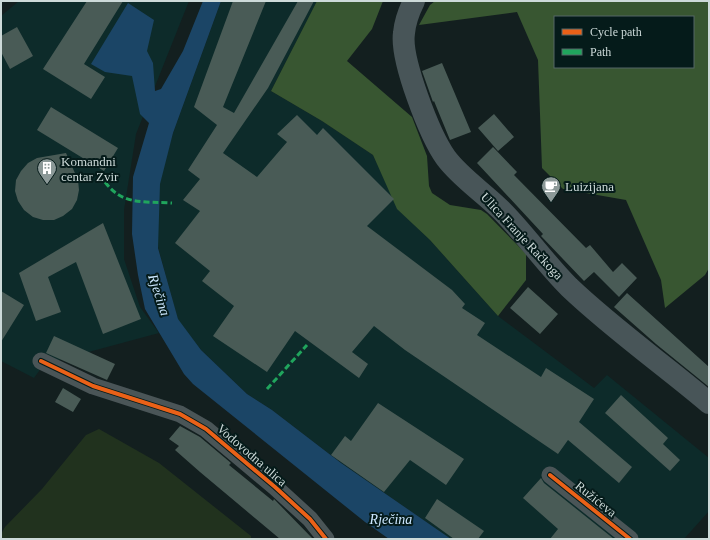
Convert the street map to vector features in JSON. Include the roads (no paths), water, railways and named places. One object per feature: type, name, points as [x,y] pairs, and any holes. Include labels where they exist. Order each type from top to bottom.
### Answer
[{"type":"main road","name":"Ulica Franje Račkoga","points":[[414,1],[403,34],[406,58],[432,135],[446,158],[468,181],[504,213],[568,286],[611,325],[709,403]]},
{"type":"street","name":"Vodovodna ulica","points":[[41,361],[92,386],[180,414],[206,429],[275,487],[310,519],[326,539]]},
{"type":"street","name":"Ružićeva","points":[[550,475],[630,539]]},
{"type":"water","name":"Rječina","points":[[203,1],[221,1],[173,133],[160,184],[158,248],[178,319],[201,350],[247,394],[272,410],[341,463],[451,539],[389,539],[365,522],[193,384],[184,374],[145,309],[132,234],[133,177],[149,123],[140,114],[132,76],[105,72],[91,64],[128,3],[154,20],[147,51],[153,63],[155,91],[161,89],[183,51]]},
{"type":"place","name":"Komandni centar Zvir","points":[[47,185]]},
{"type":"place","name":"Luizijana","points":[[551,203]]}]
